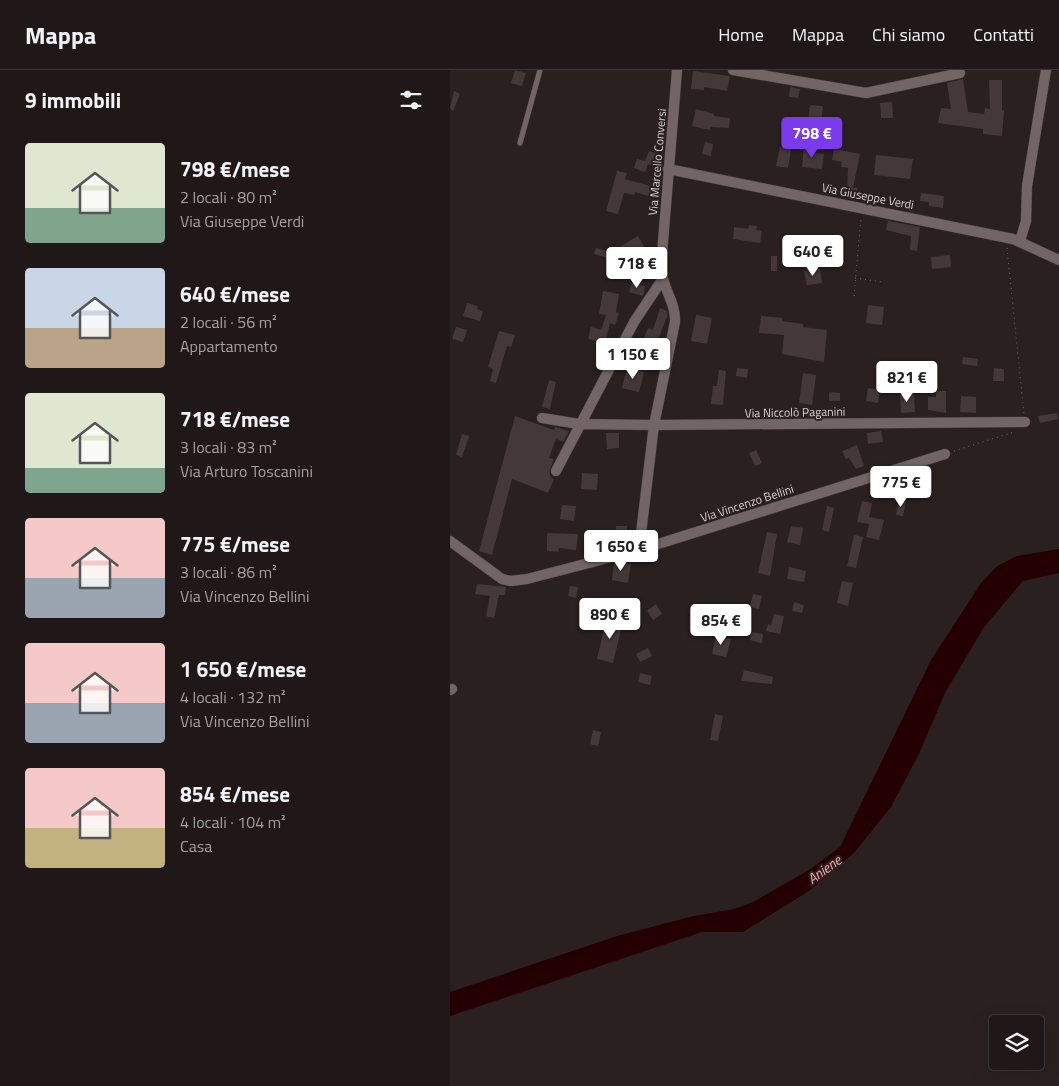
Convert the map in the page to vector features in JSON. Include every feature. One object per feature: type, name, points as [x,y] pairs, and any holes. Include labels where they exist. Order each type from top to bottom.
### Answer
[{"type":"street","name":"Via Marcello Conversi","points":[[639,550],[654,425],[676,314],[662,280],[661,266],[676,70]]},
{"type":"street","points":[[733,70],[866,93],[960,73]]},
{"type":"street","points":[[1020,242],[1026,221],[1026,186],[1046,70]]},
{"type":"street","name":"Via Giuseppe Verdi","points":[[668,169],[862,207],[1006,238],[1020,242],[1059,260]]},
{"type":"street","points":[[556,471],[634,322],[662,280]]},
{"type":"street","name":"Via Niccolò Paganini","points":[[542,418],[579,424],[654,425],[1025,422]]},
{"type":"street","name":"Via Vincenzo Bellini","points":[[450,541],[498,577],[511,581],[527,579],[639,550],[945,454]]},
{"type":"lane","points":[[520,142],[540,70]]},
{"type":"path","points":[[854,296],[862,207]]},
{"type":"path","points":[[945,454],[1015,431],[1023,426],[1025,422],[1006,238]]},
{"type":"path","points":[[855,278],[883,282]]},
{"type":"water","name":"Aniene","points":[[1059,549],[1059,573],[1023,581],[984,627],[945,693],[918,756],[891,807],[854,853],[809,891],[743,932],[702,932],[450,1016],[450,992],[617,936],[694,916],[734,909],[753,902],[809,870],[840,847],[931,660],[981,583],[997,566],[1017,556]]},
{"type":"building","points":[[515,70],[526,73],[522,86],[511,83]]},
{"type":"building","points":[[693,71],[730,76],[727,91],[704,87],[704,90],[691,89]]},
{"type":"building","points":[[963,79],[968,112],[984,114],[985,108],[990,109],[989,80],[1002,80],[1002,110],[1004,110],[1002,136],[983,134],[983,129],[938,123],[941,108],[951,109],[947,83]]},
{"type":"building","points":[[790,87],[800,89],[798,98],[789,97]]},
{"type":"building","points":[[454,91],[460,94],[453,111],[450,108]]},
{"type":"building","points":[[892,102],[893,118],[881,118],[880,103]]},
{"type":"building","points":[[810,105],[823,106],[821,123],[808,121]]},
{"type":"building","points":[[696,109],[714,114],[714,116],[730,118],[729,128],[711,127],[710,130],[692,126]]},
{"type":"building","points":[[705,142],[713,144],[711,156],[702,154]]},
{"type":"building","points":[[804,146],[814,147],[813,153],[824,154],[822,169],[802,167]]},
{"type":"building","points":[[780,147],[791,149],[788,168],[776,166]]},
{"type":"building","points":[[834,149],[860,154],[853,188],[857,188],[857,200],[847,198],[848,168],[841,167],[842,162],[832,160]]},
{"type":"building","points":[[649,151],[663,156],[660,169],[648,164],[645,172],[634,168],[637,159],[645,161]]},
{"type":"building","points":[[876,155],[913,159],[910,179],[874,175]]},
{"type":"building","points":[[617,171],[627,173],[625,179],[658,188],[655,198],[635,192],[634,195],[624,193],[618,214],[606,211]]},
{"type":"building","points":[[921,193],[944,196],[943,208],[929,206],[929,202],[920,201]]},
{"type":"building","points":[[888,221],[920,227],[917,251],[910,250],[911,236],[886,230]]},
{"type":"building","points":[[749,225],[757,226],[756,230],[762,231],[760,243],[733,239],[734,227],[748,229]]},
{"type":"building","points":[[638,236],[647,252],[637,259],[635,256],[629,259],[621,246]]},
{"type":"building","points":[[596,248],[610,252],[608,258],[594,254]]},
{"type":"building","points":[[950,255],[951,267],[932,269],[931,257]]},
{"type":"building","points":[[771,256],[777,256],[777,271],[771,271]]},
{"type":"building","points":[[820,269],[822,283],[807,285],[804,271]]},
{"type":"building","points":[[632,283],[645,286],[643,296],[629,292]]},
{"type":"building","points":[[603,291],[619,294],[616,312],[619,313],[615,325],[610,323],[605,343],[588,339],[591,327],[601,330],[606,315],[599,314]]},
{"type":"building","points":[[467,303],[478,306],[477,309],[483,311],[480,321],[463,316]]},
{"type":"building","points":[[868,305],[884,307],[882,325],[866,323]]},
{"type":"building","points":[[660,308],[667,311],[668,314],[657,343],[644,338],[648,328],[653,330]]},
{"type":"building","points":[[696,315],[712,318],[707,344],[691,341]]},
{"type":"building","points":[[761,316],[782,318],[782,321],[803,324],[803,327],[827,330],[824,362],[782,354],[784,335],[759,333]]},
{"type":"building","points":[[456,327],[467,330],[463,342],[452,339]]},
{"type":"building","points":[[499,331],[515,335],[511,347],[507,346],[496,383],[490,381],[493,369],[488,367]]},
{"type":"building","points":[[963,357],[978,359],[977,366],[962,364]]},
{"type":"building","points":[[627,368],[644,372],[639,392],[622,388]]},
{"type":"building","points":[[737,368],[748,369],[747,378],[736,376]]},
{"type":"building","points":[[994,368],[1004,369],[1004,381],[993,381]]},
{"type":"building","points":[[719,370],[726,371],[723,405],[711,404],[713,386],[717,386]]},
{"type":"building","points":[[803,373],[816,375],[812,405],[799,403]]},
{"type":"building","points":[[549,380],[556,382],[550,409],[542,407]]},
{"type":"building","points":[[868,388],[880,390],[878,403],[866,401]]},
{"type":"building","points":[[936,391],[946,391],[946,413],[928,410],[928,397],[936,397]]},
{"type":"building","points":[[829,392],[840,393],[840,401],[829,401]]},
{"type":"building","points":[[914,394],[915,412],[901,413],[900,395]]},
{"type":"building","points":[[961,396],[976,397],[976,413],[960,412]]},
{"type":"building","points":[[1057,413],[1058,419],[1040,423],[1038,416]]},
{"type":"building","points":[[515,416],[554,430],[555,427],[569,431],[563,442],[556,439],[549,458],[554,459],[549,471],[551,478],[554,479],[548,493],[512,479],[492,555],[479,551]]},
{"type":"building","points":[[881,431],[883,442],[868,444],[867,433]]},
{"type":"building","points":[[606,433],[619,433],[619,448],[607,449]]},
{"type":"building","points":[[462,434],[469,436],[462,457],[456,455]]},
{"type":"building","points":[[857,445],[864,466],[856,469],[849,458],[846,459],[842,451]]},
{"type":"building","points":[[756,450],[762,463],[755,466],[749,453]]},
{"type":"building","points":[[582,473],[598,474],[597,490],[581,489]]},
{"type":"building","points":[[899,500],[906,502],[903,516],[896,515]]},
{"type":"building","points":[[862,501],[872,503],[869,517],[884,520],[879,540],[866,537],[869,524],[857,522]]},
{"type":"building","points":[[562,505],[576,506],[574,521],[560,519]]},
{"type":"building","points":[[827,506],[834,508],[829,532],[822,530]]},
{"type":"building","points":[[616,526],[627,526],[627,540],[616,540]]},
{"type":"building","points":[[791,526],[803,528],[800,545],[787,542]]},
{"type":"building","points":[[767,532],[777,534],[770,576],[758,573]]},
{"type":"building","points":[[547,533],[578,534],[576,550],[559,548],[558,552],[547,551]]},
{"type":"building","points":[[854,535],[863,537],[856,568],[847,566]]},
{"type":"building","points":[[614,563],[631,564],[628,583],[612,580]]},
{"type":"building","points":[[789,567],[806,571],[804,582],[787,579]]},
{"type":"building","points":[[842,581],[853,583],[848,606],[837,603]]},
{"type":"building","points":[[477,584],[506,587],[505,595],[499,595],[494,618],[486,616],[490,596],[475,594]]},
{"type":"building","points":[[570,586],[578,587],[576,598],[568,596]]},
{"type":"building","points":[[753,594],[762,596],[759,609],[750,607]]},
{"type":"building","points":[[794,602],[804,605],[802,613],[792,611]]},
{"type":"building","points":[[656,604],[662,614],[653,620],[647,611]]},
{"type":"building","points":[[774,614],[784,616],[780,634],[766,631],[768,624],[771,625]]},
{"type":"building","points":[[607,617],[623,621],[613,663],[597,659]]},
{"type":"building","points":[[751,632],[763,634],[762,643],[750,640]]},
{"type":"building","points":[[716,635],[731,639],[726,657],[712,654]]},
{"type":"building","points":[[648,648],[652,656],[640,662],[636,654]]},
{"type":"building","points":[[744,670],[773,677],[772,684],[741,681]]},
{"type":"building","points":[[640,673],[652,676],[650,685],[638,682]]},
{"type":"building","points":[[715,714],[723,716],[718,741],[710,740]]},
{"type":"building","points":[[593,730],[601,732],[598,746],[590,744]]}]
